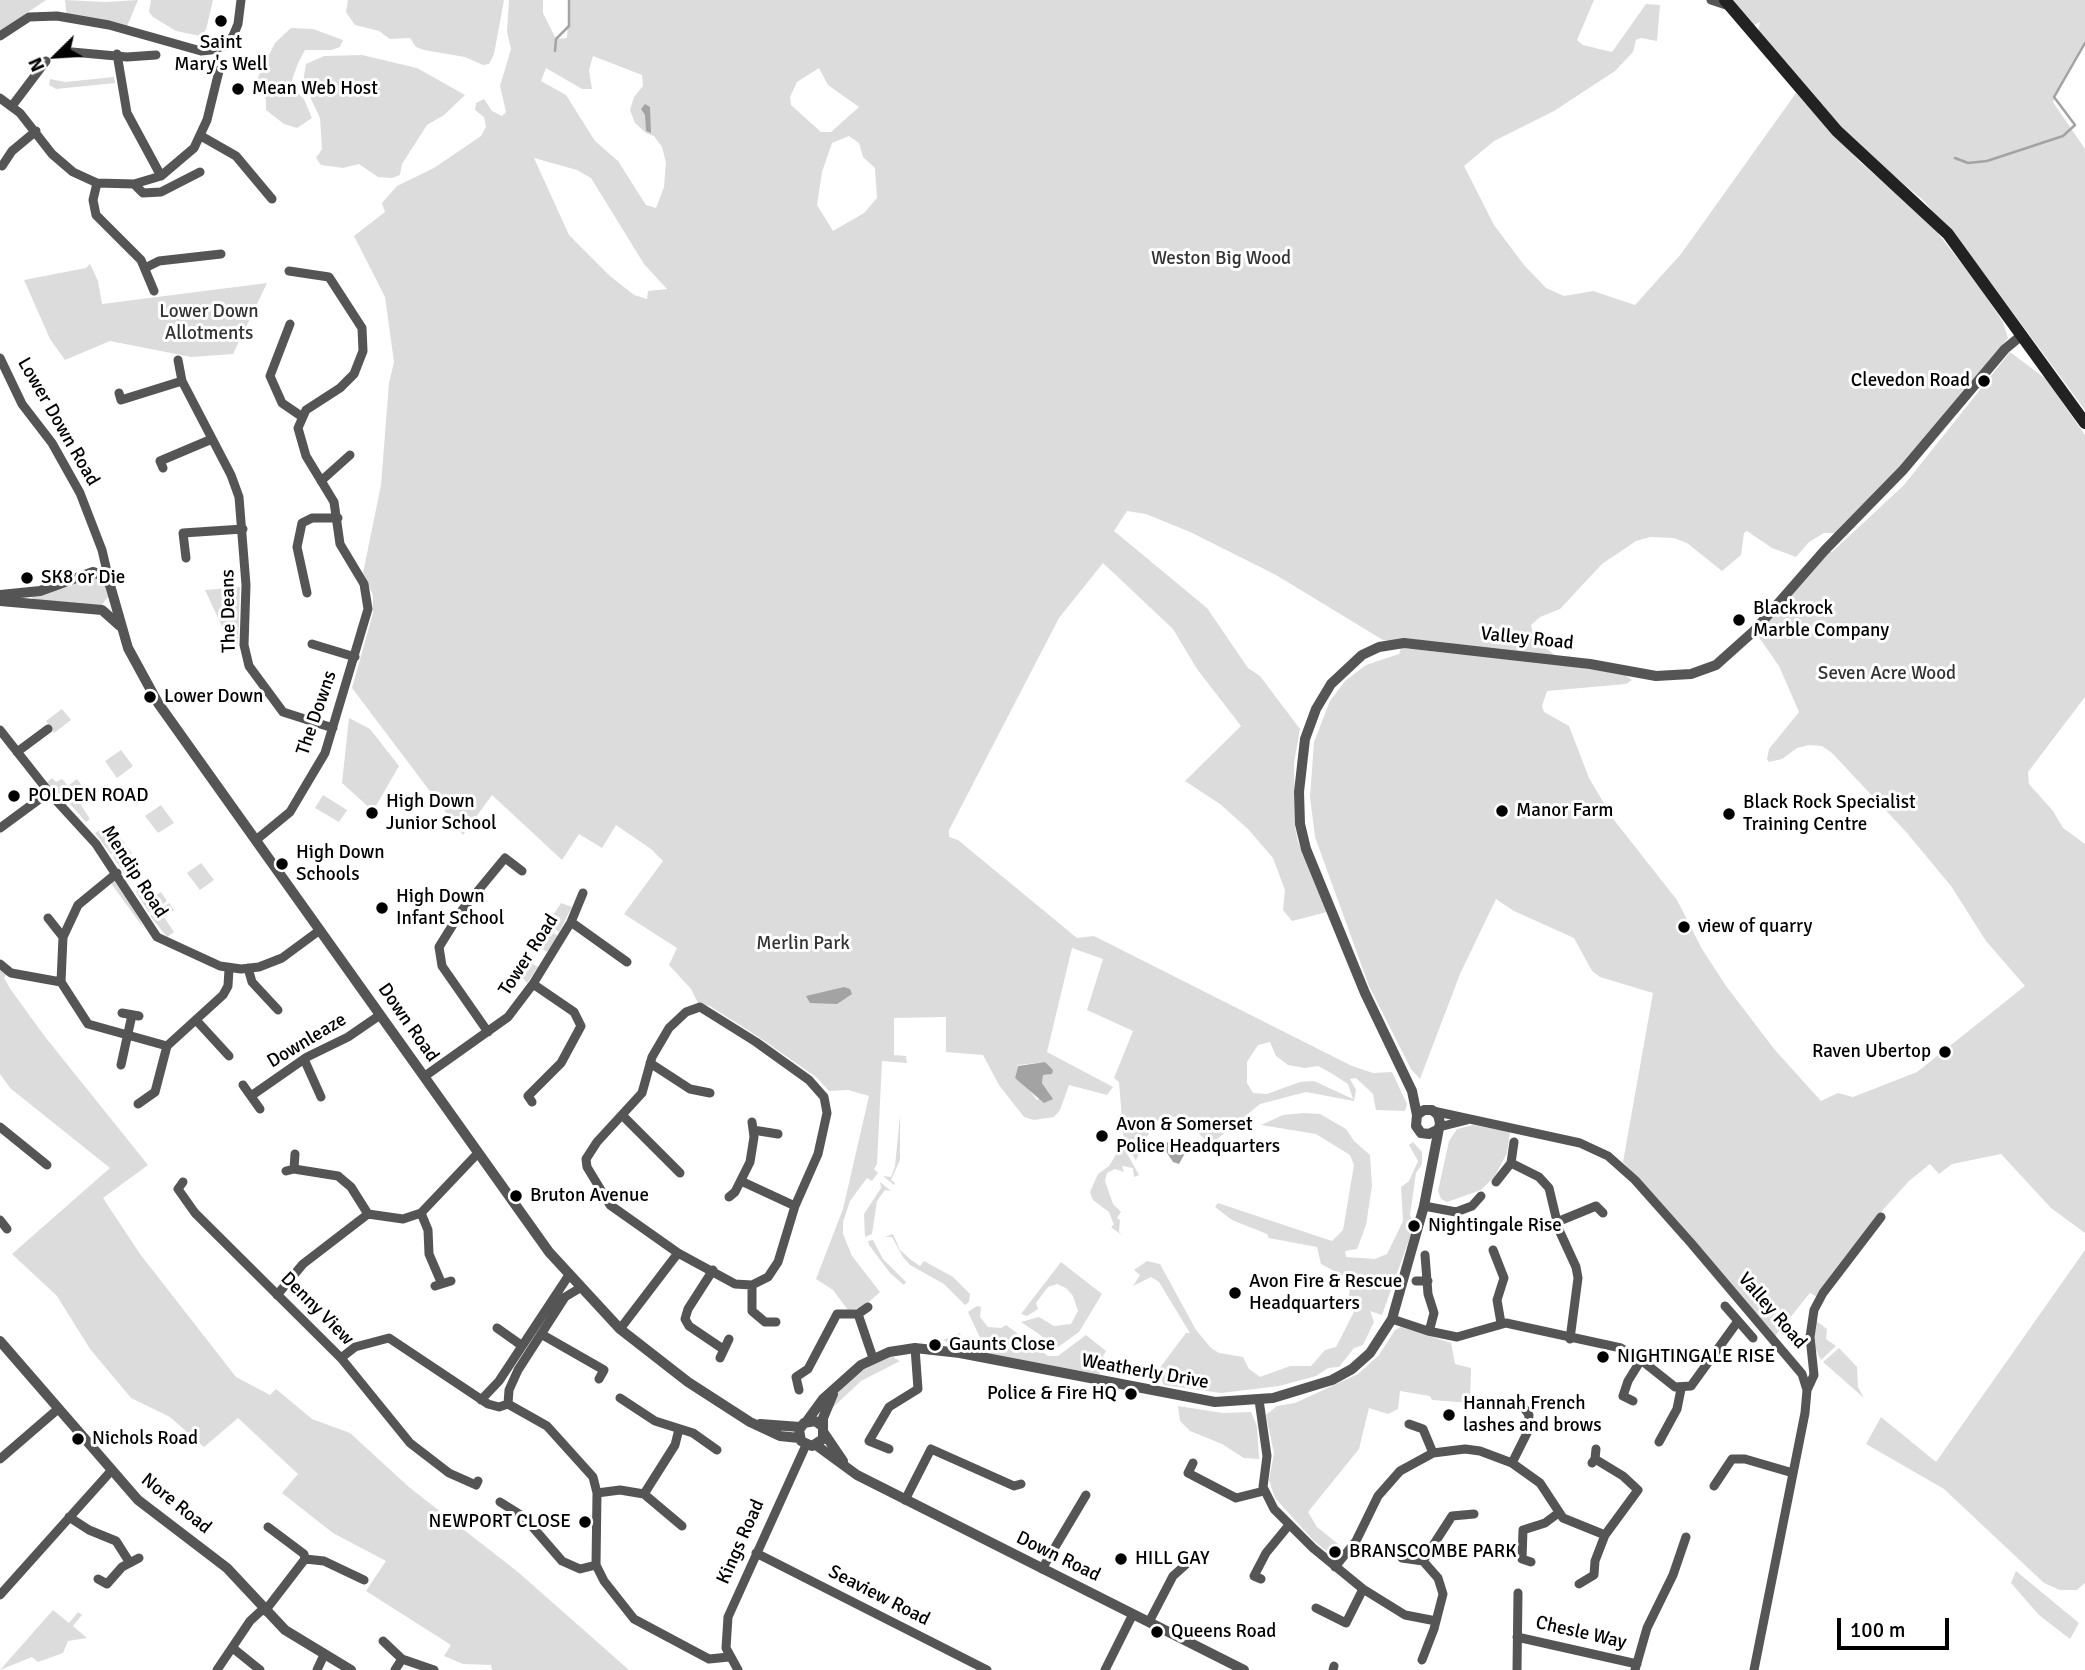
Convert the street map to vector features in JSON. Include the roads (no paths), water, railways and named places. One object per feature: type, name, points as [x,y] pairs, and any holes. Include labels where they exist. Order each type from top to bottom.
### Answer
[{"type":"main road","points":[[1728,3],[1837,131],[1948,234],[2085,423]]},
{"type":"street","points":[[0,36],[22,19],[57,16],[126,29],[201,51],[211,50],[224,46],[233,36],[238,24],[241,0]]},
{"type":"street","points":[[1711,0],[1728,3]]},
{"type":"street","points":[[72,52],[156,55]]},
{"type":"street","points":[[117,54],[127,93],[127,113],[161,176]]},
{"type":"street","points":[[12,106],[40,64]]},
{"type":"street","points":[[0,98],[12,106],[36,131],[64,166],[97,183],[134,184],[161,176],[186,157],[201,136],[219,71],[212,69]]},
{"type":"street","points":[[3,161],[36,131]]},
{"type":"street","points":[[201,136],[236,156],[267,197]]},
{"type":"street","points":[[134,184],[147,194],[164,191],[196,175],[197,187]]},
{"type":"street","points":[[97,183],[93,200],[96,217],[130,248],[145,268],[153,291]]},
{"type":"street","points":[[145,268],[159,261],[216,253]]},
{"type":"street","points":[[291,328],[265,372],[282,403],[301,416],[347,383],[361,360],[364,348],[362,328],[342,306],[329,277],[292,274]]},
{"type":"street","name":"Valley Road","points":[[1438,1129],[1438,1115],[1426,1112],[1412,1091],[1365,993],[1306,849],[1300,824],[1299,792],[1305,739],[1316,709],[1331,684],[1362,655],[1379,647],[1404,643],[1590,664],[1656,676],[1691,674],[1716,665],[1754,631],[1824,551],[1903,470],[2005,349],[2022,335]]},
{"type":"street","name":"Lower Down Road","points":[[0,358],[22,404],[69,473],[102,550],[111,587]]},
{"type":"street","name":"The Deans","points":[[178,360],[182,381],[236,484],[243,529],[246,585],[244,645],[249,666],[285,713],[333,729]]},
{"type":"street","points":[[121,400],[182,381]]},
{"type":"street","name":"The Downs","points":[[256,840],[290,812],[321,760],[367,615],[368,599],[363,582],[341,547],[334,502],[300,443],[298,424],[301,416]]},
{"type":"street","points":[[160,461],[212,439]]},
{"type":"street","points":[[321,481],[348,460]]},
{"type":"street","points":[[303,590],[297,545],[305,519],[338,518]]},
{"type":"street","points":[[186,558],[183,528],[243,529]]},
{"type":"street","points":[[0,601],[24,599],[93,572],[103,561],[102,550]]},
{"type":"street","points":[[93,572],[103,576],[111,587],[110,602],[102,610]]},
{"type":"street","name":"Down Road","points":[[111,587],[120,627],[134,663],[153,695],[478,1153],[569,1275],[620,1329],[688,1382],[750,1422],[780,1436],[806,1435],[857,1475],[1244,1670]]},
{"type":"street","points":[[0,595],[102,610],[120,627]]},
{"type":"street","name":"The Downs","points":[[312,644],[355,657]]},
{"type":"street","points":[[17,752],[48,729]]},
{"type":"street","name":"Mendip Road","points":[[1,734],[49,792],[81,825],[117,873],[155,935],[229,969],[248,968],[285,957],[320,930]]},
{"type":"street","points":[[0,828],[49,792]]},
{"type":"street","points":[[488,1032],[445,971],[439,951],[443,938],[501,855],[522,871]]},
{"type":"street","points":[[117,873],[78,905],[63,937],[61,982],[88,1024],[167,1046]]},
{"type":"street","name":"Tower Road","points":[[425,1076],[508,1017],[533,985],[571,922],[583,893]]},
{"type":"street","points":[[48,918],[63,937]]},
{"type":"street","points":[[571,922],[623,960],[625,948]]},
{"type":"street","points":[[0,964],[11,973],[61,982]]},
{"type":"street","points":[[248,968],[252,982],[278,1010]]},
{"type":"street","points":[[138,1104],[155,1092],[167,1046],[225,992],[229,969]]},
{"type":"street","points":[[527,1096],[561,1063],[581,1026],[574,1012],[533,985]]},
{"type":"street","points":[[700,1007],[810,1080],[824,1097],[827,1113],[818,1154],[795,1206],[778,1262],[768,1277],[752,1285],[732,1283],[713,1270],[678,1253],[610,1205],[587,1167],[586,1159],[592,1147],[622,1115],[642,1093],[650,1063],[676,1021],[690,1009],[700,1007]]},
{"type":"street","points":[[121,1065],[131,1014]]},
{"type":"street","name":"Downleaze","points":[[251,1096],[304,1059],[348,1037],[380,1015]]},
{"type":"street","points":[[196,1020],[229,1056]]},
{"type":"street","points":[[304,1059],[320,1085],[321,1097]]},
{"type":"street","points":[[650,1063],[699,1097],[710,1093]]},
{"type":"street","points":[[243,1085],[260,1109]]},
{"type":"street","points":[[1426,1112],[1416,1126],[1433,1161]]},
{"type":"street","name":"Valley Road","points":[[1426,1112],[1580,1143],[1621,1166],[1790,1359],[1802,1374],[1807,1390]]},
{"type":"street","points":[[622,1115],[678,1167]]},
{"type":"street","name":"Valley Road","points":[[1421,1133],[1429,1134],[1468,1119]]},
{"type":"street","points":[[729,1197],[741,1181],[753,1150],[753,1126],[778,1134]]},
{"type":"street","points":[[0,1127],[29,1145],[47,1165]]},
{"type":"street","name":"Weatherly Drive","points":[[806,1435],[838,1385],[854,1369],[892,1351],[915,1348],[960,1353],[1195,1401],[1232,1403],[1259,1400],[1310,1389],[1346,1373],[1370,1353],[1392,1319],[1424,1206],[1438,1129]]},
{"type":"street","points":[[1496,1182],[1511,1163],[1514,1142]]},
{"type":"street","points":[[278,1295],[303,1265],[368,1214],[406,1219],[421,1213],[478,1153]]},
{"type":"street","points":[[295,1154],[290,1170],[338,1176],[351,1187],[368,1214]]},
{"type":"street","points":[[1511,1163],[1543,1175],[1553,1196],[1557,1222],[1583,1278],[1570,1339]]},
{"type":"street","points":[[576,1174],[587,1167]]},
{"type":"street","points":[[741,1181],[795,1206]]},
{"type":"street","name":"Denny View","points":[[179,1187],[202,1221],[368,1387],[396,1427],[453,1475],[476,1485],[478,1481]]},
{"type":"street","points":[[1424,1206],[1453,1212],[1479,1203]]},
{"type":"street","points":[[1557,1222],[1598,1206]]},
{"type":"street","points":[[421,1213],[428,1230],[429,1254],[442,1283]]},
{"type":"street","points":[[1754,1670],[1807,1390],[1814,1375],[1810,1337],[1814,1310],[1830,1283],[1881,1217]]},
{"type":"street","points":[[1493,1251],[1494,1264],[1504,1278],[1497,1300],[1501,1324]]},
{"type":"street","points":[[620,1329],[678,1253]]},
{"type":"street","points":[[1425,1255],[1434,1316],[1428,1331]]},
{"type":"street","points":[[713,1270],[688,1309],[685,1319],[689,1326],[721,1353],[729,1339]]},
{"type":"street","points":[[481,1400],[499,1381],[569,1275]]},
{"type":"street","points":[[1416,1281],[1428,1281]]},
{"type":"street","points":[[752,1285],[749,1313],[765,1322],[776,1322]]},
{"type":"street","points":[[508,1404],[516,1374],[565,1297],[580,1288]]},
{"type":"street","points":[[1725,1306],[1752,1338]]},
{"type":"street","points":[[799,1390],[796,1377],[808,1369],[834,1317],[846,1312],[858,1314],[869,1307]]},
{"type":"street","points":[[858,1314],[873,1358]]},
{"type":"street","points":[[1392,1319],[1457,1337],[1501,1324],[1611,1345],[1641,1360],[1681,1389]]},
{"type":"street","points":[[1681,1389],[1695,1383],[1738,1321]]},
{"type":"street","points":[[497,1328],[521,1345]]},
{"type":"street","points":[[541,1334],[604,1370],[599,1379]]},
{"type":"street","points":[[341,1358],[355,1347],[389,1335],[481,1400],[499,1408],[508,1404]]},
{"type":"street","name":"Nore Road","points":[[0,1341],[111,1471],[144,1505],[227,1568],[264,1610],[294,1637],[351,1670]]},
{"type":"street","points":[[1710,1343],[1718,1349]]},
{"type":"street","points":[[889,1449],[865,1439],[889,1407],[923,1392],[915,1348]]},
{"type":"street","points":[[1633,1401],[1619,1398],[1641,1360]]},
{"type":"street","name":"Weatherly Drive","points":[[823,1429],[838,1385]]},
{"type":"street","points":[[1659,1442],[1671,1431],[1681,1389]]},
{"type":"street","points":[[1259,1400],[1268,1456],[1263,1477],[1264,1491],[1270,1504],[1289,1525],[1363,1589],[1405,1615],[1436,1621]]},
{"type":"street","points":[[508,1404],[551,1430],[591,1474],[597,1493],[596,1564],[604,1581],[638,1622],[709,1659],[729,1657],[738,1670]]},
{"type":"street","points":[[623,1404],[655,1421],[679,1429],[704,1446],[717,1450]]},
{"type":"street","points":[[0,1459],[58,1409]]},
{"type":"street","points":[[1512,1463],[1527,1435],[1529,1412]]},
{"type":"street","name":"Down Road","points":[[806,1435],[815,1420],[834,1450],[857,1475]]},
{"type":"street","points":[[1409,1424],[1427,1428],[1433,1453]]},
{"type":"street","points":[[644,1494],[675,1444],[679,1429]]},
{"type":"street","points":[[806,1435],[823,1429]]},
{"type":"street","name":"Kings Road","points":[[729,1657],[724,1639],[728,1617],[806,1435]]},
{"type":"street","points":[[905,1500],[931,1449],[1014,1486],[1021,1485]]},
{"type":"street","points":[[1579,1584],[1598,1577],[1595,1561],[1605,1535],[1638,1491],[1623,1476],[1593,1461],[1596,1449]]},
{"type":"street","points":[[1335,1567],[1356,1541],[1376,1500],[1390,1481],[1404,1468],[1433,1453],[1454,1450],[1480,1451],[1512,1463],[1540,1483],[1558,1514],[1605,1535]]},
{"type":"street","points":[[1714,1486],[1729,1456],[1793,1473]]},
{"type":"street","points":[[1193,1463],[1188,1473],[1236,1498],[1264,1491]]},
{"type":"street","points":[[0,1595],[111,1471]]},
{"type":"street","points":[[597,1493],[620,1490],[644,1494],[670,1524],[682,1526]]},
{"type":"street","points":[[1042,1569],[1086,1495]]},
{"type":"street","points":[[1450,1504],[1455,1515]]},
{"type":"street","points":[[504,1507],[527,1520],[562,1561],[580,1569],[596,1564]]},
{"type":"street","points":[[1455,1515],[1474,1514]]},
{"type":"street","points":[[1523,1561],[1524,1529],[1545,1523],[1558,1514]]},
{"type":"street","points":[[1423,1561],[1455,1515]]},
{"type":"street","points":[[69,1517],[89,1530],[116,1541],[134,1561],[122,1567],[108,1583],[98,1579]]},
{"type":"street","points":[[1254,1576],[1272,1544],[1289,1525]]},
{"type":"street","points":[[217,1670],[234,1649],[250,1621],[264,1610],[305,1559],[304,1553],[268,1527]]},
{"type":"street","points":[[1636,1667],[1647,1628],[1672,1577],[1681,1542]]},
{"type":"street","name":"Seaview Road","points":[[756,1553],[987,1670]]},
{"type":"street","points":[[1402,1558],[1423,1561],[1443,1589],[1436,1621],[1420,1654]]},
{"type":"street","points":[[305,1559],[324,1561],[364,1580]]},
{"type":"street","points":[[1149,1622],[1169,1583],[1186,1560]]},
{"type":"street","points":[[1316,1608],[1350,1625],[1363,1589]]},
{"type":"street","points":[[1517,1670],[1518,1593]]},
{"type":"street","points":[[1105,1670],[1133,1615]]},
{"type":"street","name":"Chesle Way","points":[[1517,1636],[1636,1667]]},
{"type":"street","points":[[383,1641],[402,1659],[434,1670]]},
{"type":"street","points":[[234,1649],[260,1670]]},
{"type":"street","points":[[317,1670],[324,1655]]},
{"type":"street","points":[[395,1670],[402,1659]]},
{"type":"waterway","points":[[555,51],[556,39],[569,26],[569,0]]},
{"type":"waterway","points":[[1955,158],[1968,163],[1987,161],[2063,136],[2075,125],[2054,97],[2085,43]]},
{"type":"place","name":"Saint Mary's Well","points":[[221,21]]},
{"type":"place","name":"Mean Web Host","points":[[238,89]]},
{"type":"place","name":"Clevedon Road","points":[[1984,381]]},
{"type":"place","name":"SK8 or Die","points":[[27,578]]},
{"type":"place","name":"Blackrock Marble Company","points":[[1739,620]]},
{"type":"place","name":"Lower Down","points":[[150,697]]},
{"type":"place","name":"POLDEN ROAD","points":[[14,796]]},
{"type":"place","name":"Manor Farm","points":[[1502,811]]},
{"type":"place","name":"High Down Junior School","points":[[372,813]]},
{"type":"place","name":"Black Rock Specialist Training Centre","points":[[1729,814]]},
{"type":"place","name":"High Down Schools","points":[[282,864]]},
{"type":"place","name":"High Down Infant School","points":[[382,908]]},
{"type":"place","name":"view of quarry","points":[[1684,927]]},
{"type":"place","name":"Raven Ubertop","points":[[1945,1052]]},
{"type":"place","name":"Avon & Somerset Police Headquarters","points":[[1102,1136]]},
{"type":"place","name":"Bruton Avenue","points":[[516,1196]]},
{"type":"place","name":"Nightingale Rise","points":[[1414,1226]]},
{"type":"place","name":"Avon Fire & Rescue Headquarters","points":[[1235,1293]]},
{"type":"place","name":"Gaunts Close","points":[[935,1345]]},
{"type":"place","name":"NIGHTINGALE RISE","points":[[1603,1357]]},
{"type":"place","name":"Police & Fire HQ","points":[[1131,1394]]},
{"type":"place","name":"Hannah French lashes and brows","points":[[1449,1415]]},
{"type":"place","name":"Nichols Road","points":[[78,1439]]},
{"type":"place","name":"NEWPORT CLOSE","points":[[585,1522]]},
{"type":"place","name":"BRANSCOMBE PARK","points":[[1335,1552]]},
{"type":"place","name":"HILL GAY","points":[[1121,1559]]},
{"type":"place","name":"Queens Road","points":[[1157,1632]]},
{"type":"park label","name":"Weston Big Wood","points":[[1221,259]]},
{"type":"park label","name":"Lower Down Allotments","points":[[209,323]]},
{"type":"park label","name":"Seven Acre Wood","points":[[1887,674]]},
{"type":"park label","name":"Merlin Park","points":[[803,944]]}]
